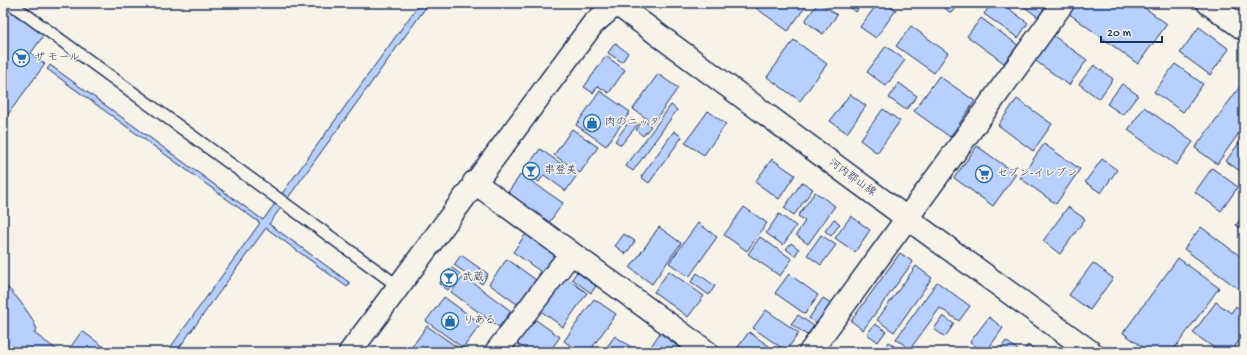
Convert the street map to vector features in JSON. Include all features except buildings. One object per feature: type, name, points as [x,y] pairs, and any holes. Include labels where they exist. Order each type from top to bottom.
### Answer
[{"type":"street","points":[[350,352],[474,182],[593,24],[616,3]]},
{"type":"street","name":"河内郡山線","points":[[616,3],[1091,352]]},
{"type":"street","points":[[810,352],[908,219],[1063,3]]},
{"type":"street","points":[[1208,3],[1244,29]]},
{"type":"street","points":[[474,182],[707,352]]},
{"type":"street","points":[[496,352],[571,253]]},
{"type":"lane","points":[[10,3],[398,286]]},
{"type":"place","name":"ザ モール","points":[[21,58]]},
{"type":"place","name":"肉のニッタ","points":[[592,123]]},
{"type":"place","name":"串登美","points":[[531,171]]},
{"type":"place","name":"セブン-イレブン","points":[[984,174]]},
{"type":"place","name":"武蔵","points":[[449,278]]},
{"type":"place","name":"りある","points":[[450,321]]}]
